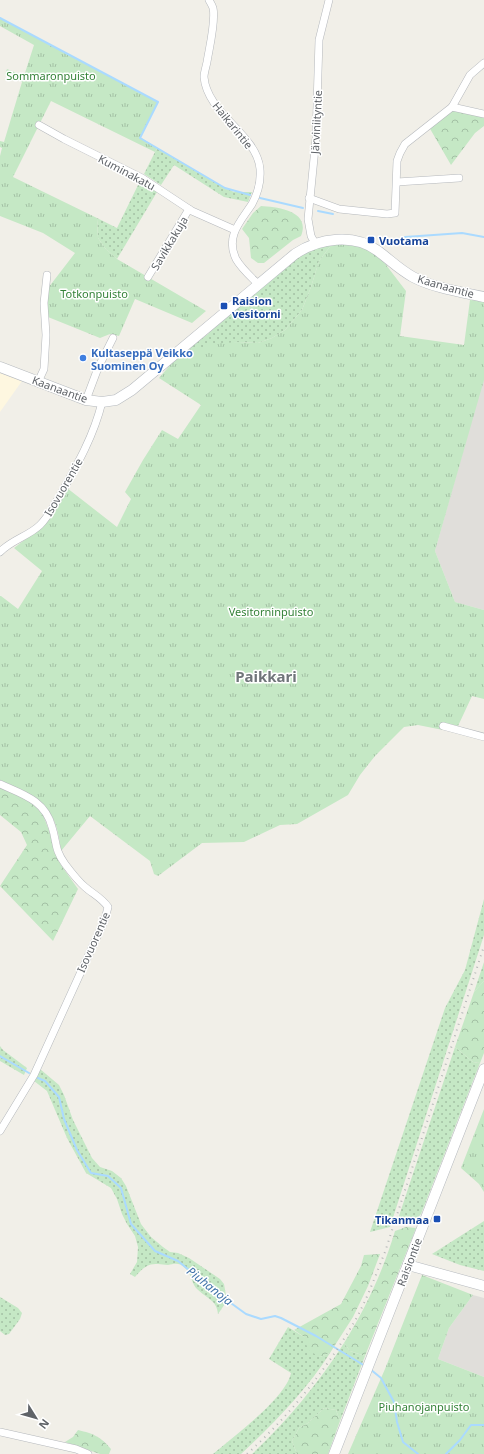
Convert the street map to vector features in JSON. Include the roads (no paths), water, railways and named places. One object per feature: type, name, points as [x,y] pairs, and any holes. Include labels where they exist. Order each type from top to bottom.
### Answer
[{"type":"street","name":"Haikarintie","points":[[209,0],[213,8],[213,31],[204,77],[208,93],[213,102],[252,148],[258,158],[260,168],[260,184],[252,203],[239,220],[232,243],[236,260],[258,284]]},
{"type":"street","name":"Järviniityntie","points":[[315,243],[311,236],[308,219],[309,198],[316,138],[319,40],[329,0]]},
{"type":"street","points":[[309,198],[339,209],[387,214],[395,213],[397,161],[402,148],[452,106],[470,75],[484,63]]},
{"type":"street","points":[[452,106],[484,114]]},
{"type":"street","name":"Kuminakatu","points":[[39,125],[64,140],[142,178],[189,209],[235,230]]},
{"type":"street","points":[[397,182],[459,178]]},
{"type":"street","name":"Savikkakuja","points":[[148,277],[189,209]]},
{"type":"street","name":"Kaanaantie","points":[[0,367],[86,400],[102,402],[116,400],[132,390],[295,254],[305,247],[315,243],[336,239],[368,245],[413,277],[438,286],[484,296]]},
{"type":"street","points":[[38,382],[44,369],[46,335],[44,303],[47,275]]},
{"type":"street","points":[[86,400],[98,368],[113,338]]},
{"type":"street","name":"Isovuorentie","points":[[0,552],[4,547],[32,532],[42,523],[77,465],[98,420],[102,402]]},
{"type":"street","points":[[443,726],[484,736]]},
{"type":"street","name":"Isovuorentie","points":[[0,784],[34,799],[39,804],[49,819],[52,826],[55,846],[65,863],[84,886],[101,899],[108,907],[105,919],[34,1075],[0,1131]]},
{"type":"street","name":"Raisiontie","points":[[334,1454],[484,1069]]},
{"type":"street","points":[[408,1265],[484,1286]]},
{"type":"street","points":[[0,1432],[76,1449],[88,1454]]},
{"type":"waterway","points":[[0,18],[158,102],[140,138],[225,188],[250,195]]},
{"type":"waterway","points":[[260,198],[303,208]]},
{"type":"waterway","points":[[318,211],[333,214]]},
{"type":"waterway","points":[[405,237],[462,233],[484,237]]},
{"type":"waterway","name":"Piuhanoja","points":[[0,1056],[29,1073]]},
{"type":"waterway","name":"Piuhanoja","points":[[38,1078],[45,1081],[59,1097],[64,1119],[77,1150],[91,1173],[108,1176],[121,1188],[131,1224],[155,1251],[178,1261],[217,1293],[246,1314],[261,1319],[275,1316],[281,1318],[316,1336],[365,1366]]},
{"type":"waterway","name":"Piuhanoja","points":[[370,1369],[381,1378],[394,1402],[397,1422],[403,1442],[418,1454]]},
{"type":"waterway","name":"Piuhanoja","points":[[446,1454],[460,1440],[471,1425],[484,1425]]},
{"type":"railway","points":[[247,1454],[263,1439],[307,1391],[345,1338],[372,1286],[385,1252],[484,946]]},
{"type":"place","name":"Vuotama","points":[[371,240]]},
{"type":"place","name":"Raision vesitorni","points":[[224,306]]},
{"type":"place","name":"Kultaseppä Veikko Suominen Oy","points":[[83,358]]},
{"type":"place","name":"Tikanmaa","points":[[437,1219]]},
{"type":"district","name":"Paikkari","points":[[266,676]]},
{"type":"park label","name":"Sommaronpuisto","points":[[51,75]]},
{"type":"park label","name":"Totkonpuisto","points":[[94,293]]},
{"type":"park label","name":"Vesitorninpuisto","points":[[271,611]]},
{"type":"park label","name":"Piuhanojanpuisto","points":[[424,1406]]}]
